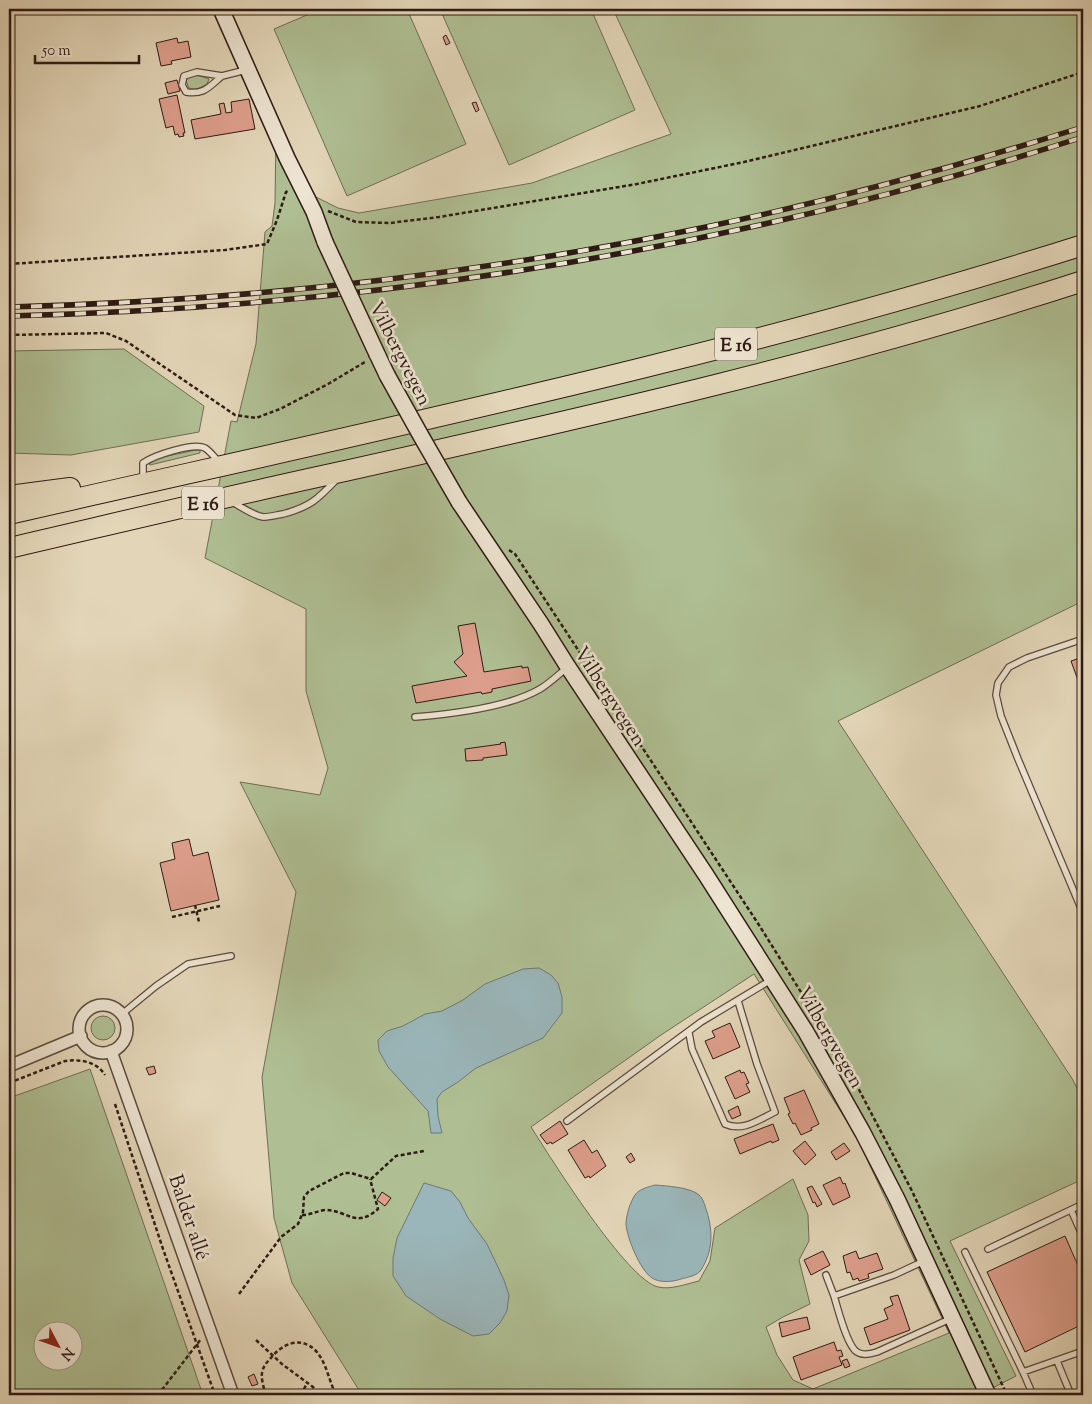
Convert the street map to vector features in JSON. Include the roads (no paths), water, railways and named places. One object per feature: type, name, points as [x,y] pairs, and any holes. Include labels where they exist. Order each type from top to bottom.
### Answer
[{"type":"highway","name":"E 16","points":[[9,514],[565,386],[778,333],[952,286],[1083,246]]},
{"type":"highway","name":"E 16","points":[[9,548],[533,428],[787,366],[916,331],[1083,281]]},
{"type":"highway","name":"E 16","points":[[9,496],[77,487],[122,478],[142,484]]},
{"type":"main road","name":"Vilbergvegen","points":[[221,9],[314,212],[325,242],[387,374],[421,436],[459,502],[773,978],[815,1048],[863,1133],[897,1199],[988,1395]]},
{"type":"street","points":[[103,1005],[110,1006],[122,1014],[126,1021],[126,1035],[118,1048],[104,1052],[90,1048],[81,1036],[80,1022],[89,1010],[103,1005]]},
{"type":"street","points":[[9,1066],[81,1036]]},
{"type":"street","name":"Balder allé","points":[[111,1051],[233,1395]]},
{"type":"lane","points":[[222,76],[208,89],[196,94],[186,92],[182,85],[184,76],[193,73],[222,76],[248,70]]},
{"type":"lane","points":[[226,498],[252,513],[274,516],[305,508],[320,496],[344,471]]},
{"type":"lane","points":[[1083,639],[1027,658],[1009,667],[998,683],[996,695],[1001,716],[1018,759],[1083,913]]},
{"type":"lane","points":[[415,717],[480,708],[514,700],[540,689],[568,668]]},
{"type":"lane","points":[[122,1014],[150,990],[188,964],[231,956]]},
{"type":"lane","points":[[567,1121],[689,1033],[701,1022],[773,978]]},
{"type":"lane","points":[[689,1033],[692,1049],[725,1124],[735,1128],[745,1126],[775,1112],[757,1064],[738,1001]]},
{"type":"lane","points":[[988,1249],[1083,1204]]},
{"type":"lane","points":[[1071,1210],[1083,1237]]},
{"type":"lane","points":[[965,1252],[1033,1395]]},
{"type":"lane","points":[[834,1296],[894,1275],[926,1260]]},
{"type":"lane","points":[[826,1274],[850,1342],[859,1354],[877,1352],[952,1318]]},
{"type":"lane","points":[[1023,1372],[1083,1351]]},
{"type":"lane","points":[[1057,1360],[1071,1395]]},
{"type":"water","points":[[539,968],[551,975],[558,983],[562,997],[562,1013],[543,1038],[476,1068],[442,1092],[437,1099],[442,1133],[431,1133],[428,1111],[388,1067],[379,1051],[378,1040],[387,1031],[403,1026],[425,1014],[442,1011],[463,1000],[485,984],[523,969]]},
{"type":"water","points":[[424,1183],[451,1191],[487,1244],[504,1280],[509,1295],[507,1311],[500,1323],[489,1334],[473,1336],[440,1319],[406,1296],[393,1276],[393,1258],[397,1238]]},
{"type":"water","points":[[655,1185],[690,1190],[699,1195],[703,1200],[709,1219],[711,1241],[705,1263],[695,1275],[670,1281],[655,1280],[647,1274],[635,1253],[626,1224],[629,1209],[637,1193],[644,1188]]},
{"type":"railway","points":[[9,307],[97,304],[272,292],[359,283],[533,259],[706,227],[849,194],[943,169],[1083,127]]},
{"type":"railway","points":[[9,316],[146,310],[282,300],[418,285],[553,265],[687,240],[820,211],[952,176],[1083,137]]}]
